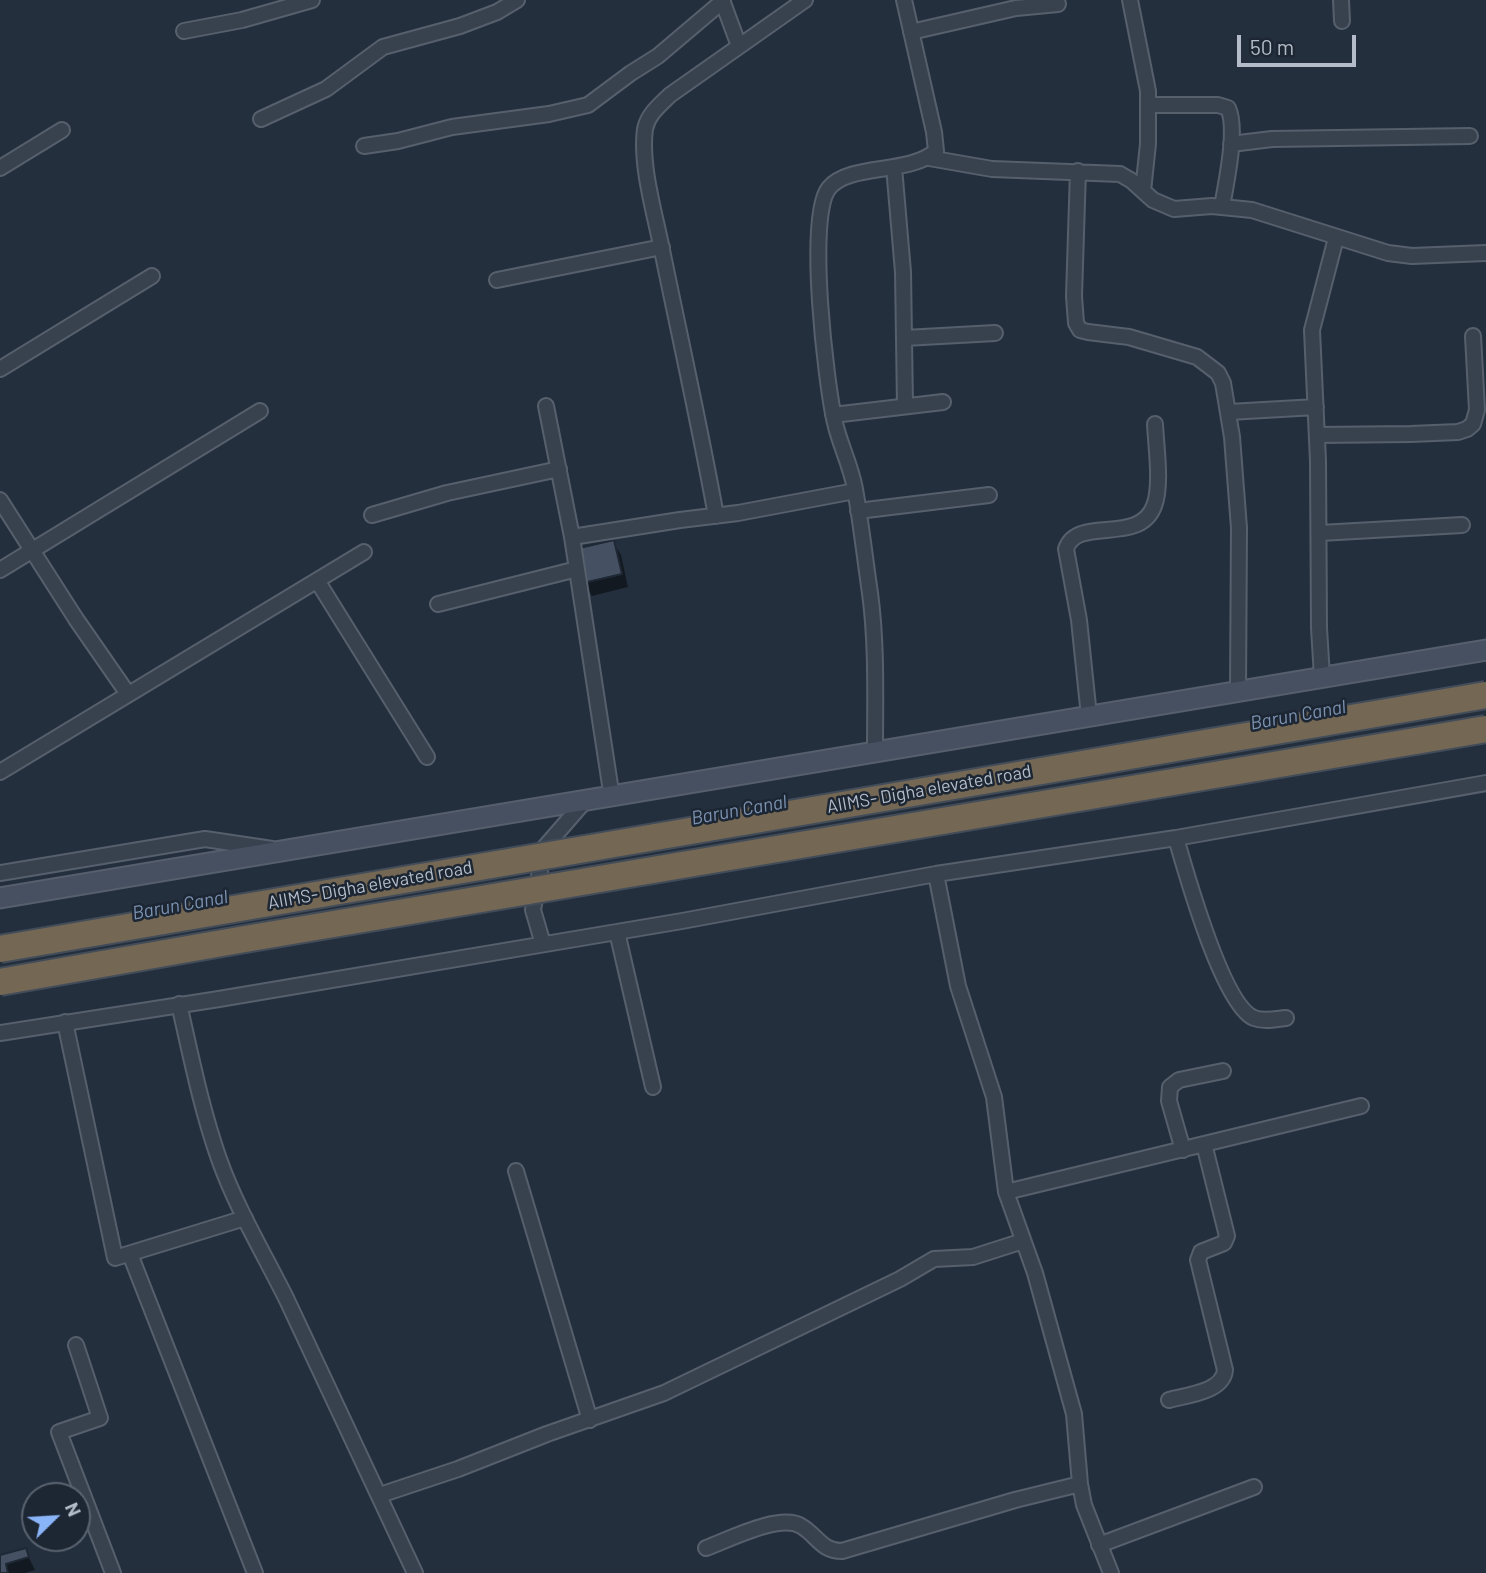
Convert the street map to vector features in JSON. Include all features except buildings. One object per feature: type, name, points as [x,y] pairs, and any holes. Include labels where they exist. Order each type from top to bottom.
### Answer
[{"type":"highway","name":"AIIMS- Digha elevated road","points":[[0,949],[1486,695]]},
{"type":"highway","name":"AIIMS- Digha elevated road","points":[[0,982],[1486,729]]},
{"type":"street","points":[[184,31],[242,20],[312,0]]},
{"type":"street","points":[[261,119],[326,89],[383,47],[460,26],[497,12],[517,0]]},
{"type":"street","points":[[364,146],[398,141],[452,127],[582,108],[658,56],[722,0],[739,46]]},
{"type":"street","points":[[716,516],[648,178],[644,144],[646,126],[652,111],[670,95],[805,0]]},
{"type":"street","points":[[875,752],[870,597],[855,491],[834,415],[824,357],[819,282],[822,201],[834,182],[917,163],[929,158],[936,151],[937,145],[904,0]]},
{"type":"street","points":[[1130,0],[1144,64],[1148,105],[1143,191]]},
{"type":"street","points":[[1341,0],[1342,21]]},
{"type":"street","points":[[911,32],[1016,8],[1058,4]]},
{"type":"street","points":[[1148,105],[1225,106],[1231,113],[1231,144],[1222,207]]},
{"type":"street","points":[[0,168],[62,130]]},
{"type":"street","points":[[1231,144],[1272,139],[1470,136]]},
{"type":"street","points":[[929,158],[992,169],[1120,174],[1163,206],[1174,209],[1222,207],[1272,215],[1336,239],[1388,253],[1412,256],[1486,253]]},
{"type":"street","points":[[894,167],[904,272],[905,406]]},
{"type":"street","points":[[1078,171],[1074,296],[1076,323],[1080,330],[1129,337],[1197,357],[1218,373],[1223,383],[1229,412],[1239,528],[1238,691]]},
{"type":"street","points":[[1322,677],[1317,435],[1311,356],[1312,330],[1336,239]]},
{"type":"street","points":[[497,280],[662,247]]},
{"type":"street","points":[[0,369],[152,276]]},
{"type":"street","points":[[905,338],[995,333]]},
{"type":"street","points":[[1317,435],[1411,434],[1458,432],[1467,429],[1473,425],[1477,410],[1473,336]]},
{"type":"street","points":[[834,415],[943,402]]},
{"type":"street","points":[[546,406],[572,537],[612,797]]},
{"type":"street","points":[[1229,412],[1316,407]]},
{"type":"street","points":[[0,570],[260,411]]},
{"type":"street","points":[[1089,716],[1079,620],[1066,549],[1074,537],[1083,533],[1127,528],[1138,524],[1151,512],[1157,492],[1155,424]]},
{"type":"street","points":[[372,515],[486,484],[559,469]]},
{"type":"street","points":[[572,537],[771,508],[855,491]]},
{"type":"street","points":[[858,511],[989,495]]},
{"type":"street","points":[[0,500],[31,551],[128,694]]},
{"type":"street","points":[[1320,533],[1462,525]]},
{"type":"street","points":[[0,772],[364,552]]},
{"type":"street","points":[[438,604],[577,569]]},
{"type":"street","points":[[318,582],[427,757]]},
{"type":"street","points":[[0,898],[1486,650]]},
{"type":"street","points":[[0,1033],[617,932],[936,874],[1176,838],[1486,783]]},
{"type":"street","points":[[543,944],[533,910],[544,848],[584,802]]},
{"type":"street","points":[[1176,838],[1209,942],[1235,997],[1242,1008],[1255,1019],[1286,1018]]},
{"type":"street","points":[[0,873],[205,839],[288,851]]},
{"type":"street","points":[[936,874],[958,986],[994,1097],[1006,1192],[1024,1241],[1074,1414],[1084,1505],[1111,1573]]},
{"type":"street","points":[[617,932],[653,1087]]},
{"type":"street","points":[[179,1004],[204,1110],[219,1160],[415,1573]]},
{"type":"street","points":[[65,1022],[115,1258],[245,1218]]},
{"type":"street","points":[[1183,1150],[1169,1101],[1170,1087],[1179,1080],[1223,1071]]},
{"type":"street","points":[[1006,1192],[1361,1105]]},
{"type":"street","points":[[1169,1400],[1219,1384],[1225,1370],[1198,1260],[1201,1252],[1224,1243],[1227,1236],[1204,1144]]},
{"type":"street","points":[[516,1171],[590,1420]]},
{"type":"street","points":[[380,1495],[458,1469],[678,1387],[900,1279],[934,1259],[972,1257],[1024,1241]]},
{"type":"street","points":[[130,1254],[255,1573]]},
{"type":"street","points":[[76,1345],[100,1418],[59,1432],[113,1573]]},
{"type":"street","points":[[706,1548],[775,1523],[788,1521],[798,1524],[824,1547],[832,1551],[842,1551],[984,1508],[1080,1484]]},
{"type":"street","points":[[1099,1545],[1254,1487]]},
{"type":"water label","name":"Barun Canal","points":[[1298,715]]},
{"type":"water label","name":"Barun Canal","points":[[739,810]]},
{"type":"water label","name":"Barun Canal","points":[[180,905]]}]
